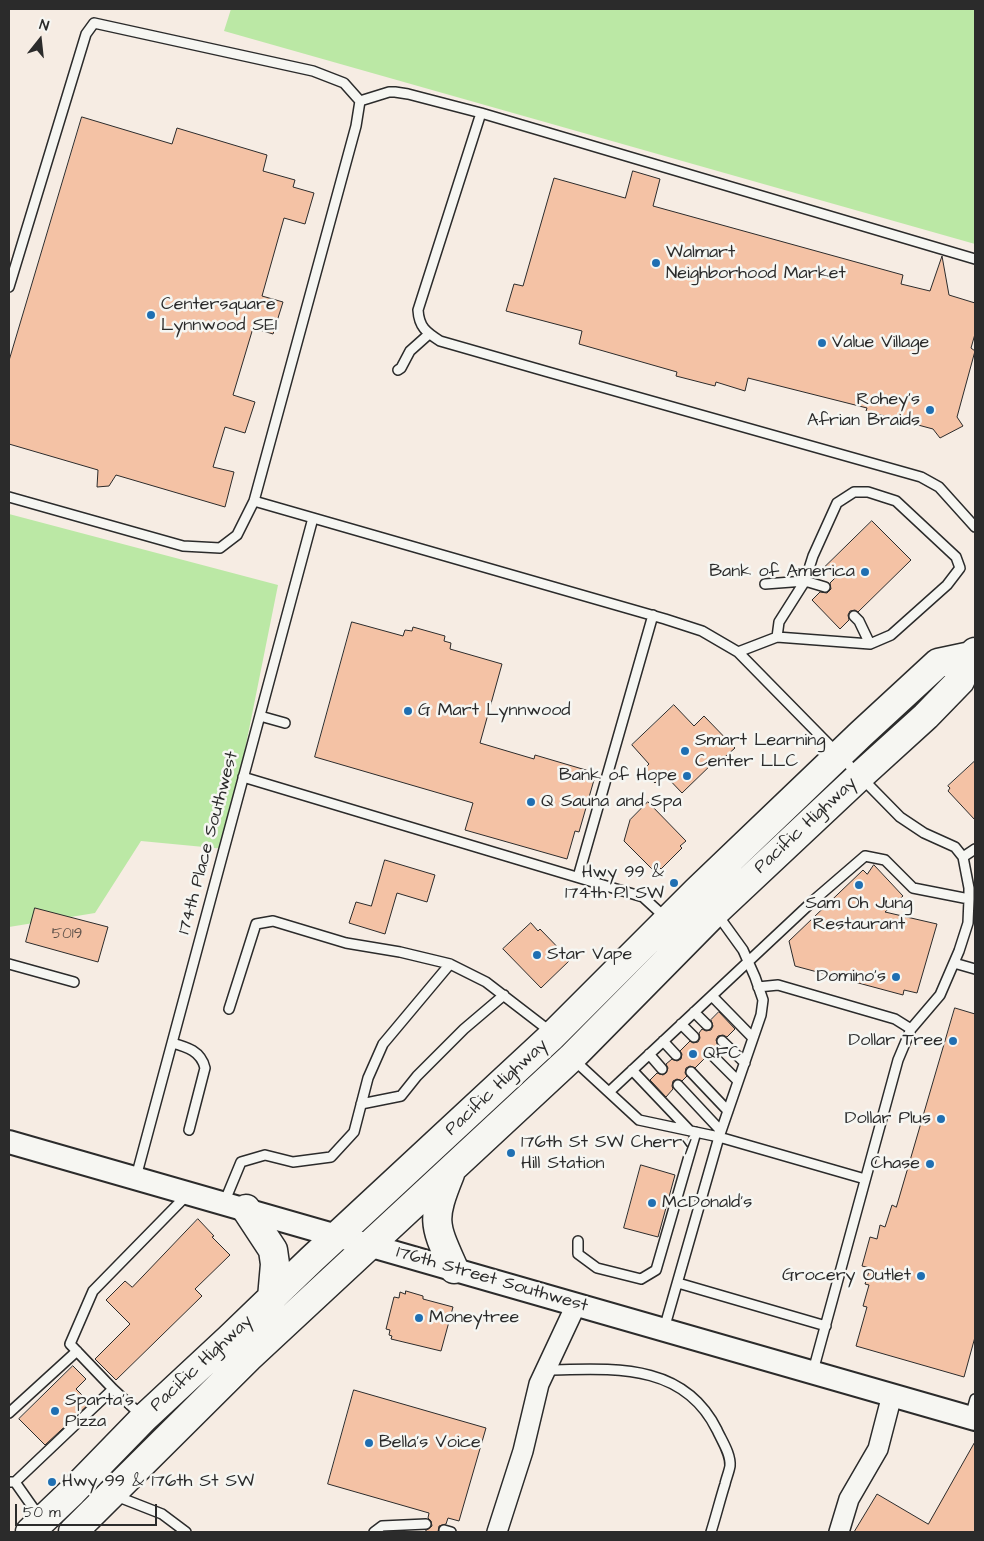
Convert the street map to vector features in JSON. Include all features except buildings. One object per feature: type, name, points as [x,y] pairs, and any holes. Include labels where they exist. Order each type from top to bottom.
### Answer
[{"type":"highway","name":"Pacific Highway","points":[[36,1529],[144,1418],[554,1034],[668,920],[839,755],[938,663],[973,654]]},
{"type":"highway","name":"Pacific Highway","points":[[73,1532],[248,1358],[572,1058],[716,912],[926,716],[960,681],[973,654]]},
{"type":"highway","points":[[452,1168],[438,1202],[436,1217],[439,1236],[454,1269]]},
{"type":"highway","points":[[235,1206],[273,1250],[276,1264],[272,1298]]},
{"type":"street","name":"176th Street Southwest","points":[[9,1142],[892,1395],[974,1412]]},
{"type":"street","points":[[497,1532],[523,1451],[539,1384],[576,1305]]},
{"type":"street","points":[[839,1532],[849,1499],[878,1449],[892,1395]]},
{"type":"lane","points":[[9,288],[86,34],[94,23],[313,72],[344,83],[360,101]]},
{"type":"lane","points":[[360,101],[389,92],[408,94],[481,113],[975,259]]},
{"type":"lane","points":[[9,497],[183,546],[220,548],[237,535],[254,501],[356,126],[360,101]]},
{"type":"lane","points":[[481,113],[418,310],[419,322],[429,334],[440,341],[608,390],[921,477],[939,487],[975,527]]},
{"type":"lane","points":[[398,370],[410,351],[429,334]]},
{"type":"lane","points":[[738,652],[777,637],[870,644],[891,635],[947,585],[960,568],[956,557],[896,500],[868,492],[854,492],[837,503],[813,556],[805,581],[780,622],[777,637]]},
{"type":"lane","points":[[254,501],[653,615],[702,631],[738,652],[900,816],[924,833],[955,847],[963,857],[969,888],[968,923],[940,995],[912,1029],[898,1060],[813,1372]]},
{"type":"lane","name":"174th Place Southwest","points":[[136,1178],[313,518]]},
{"type":"lane","points":[[764,584],[805,581],[825,587]]},
{"type":"lane","points":[[578,878],[653,615]]},
{"type":"lane","points":[[854,616],[859,621],[870,644]]},
{"type":"lane","points":[[260,716],[285,723]]},
{"type":"lane","points":[[243,777],[643,897],[668,920]]},
{"type":"lane","points":[[963,857],[975,848]]},
{"type":"lane","points":[[609,1092],[865,856],[885,860],[913,888],[969,899]]},
{"type":"lane","points":[[664,1330],[720,1134],[761,1015],[763,1000],[743,950],[716,912]]},
{"type":"lane","points":[[229,1009],[256,924],[272,921],[346,943],[400,952],[450,964],[486,982],[554,1034]]},
{"type":"lane","points":[[954,963],[975,969]]},
{"type":"lane","points":[[9,964],[74,982]]},
{"type":"lane","points":[[235,1206],[241,1162],[265,1155],[293,1162],[331,1157],[354,1132],[368,1078],[383,1044],[450,964]]},
{"type":"lane","points":[[758,987],[778,985],[895,1019],[912,1029]]},
{"type":"lane","points":[[361,1104],[401,1096],[417,1076],[464,1029],[504,995]]},
{"type":"lane","points":[[712,996],[753,1038]]},
{"type":"lane","points":[[694,1012],[707,1025]]},
{"type":"lane","points":[[681,1024],[694,1037]]},
{"type":"lane","points":[[663,1041],[676,1055]]},
{"type":"lane","points":[[722,1041],[744,1063]]},
{"type":"lane","points":[[172,1043],[195,1052],[202,1058],[205,1068],[189,1130]]},
{"type":"lane","points":[[649,1054],[662,1069]]},
{"type":"lane","points":[[710,1054],[738,1082]]},
{"type":"lane","points":[[572,1058],[639,1120],[693,1131],[720,1134],[865,1179]]},
{"type":"lane","points":[[632,1070],[693,1131]]},
{"type":"lane","points":[[691,1072],[728,1111]]},
{"type":"lane","points":[[678,1085],[720,1134]]},
{"type":"lane","points":[[578,1241],[578,1254],[598,1268],[641,1279],[656,1270],[693,1131]]},
{"type":"lane","points":[[144,1418],[70,1344],[93,1291],[189,1193]]},
{"type":"lane","points":[[678,1283],[826,1326]]},
{"type":"lane","points":[[9,1413],[77,1351]]},
{"type":"lane","points":[[546,1370],[618,1369],[655,1376],[678,1386],[696,1400],[714,1424],[726,1448],[730,1465],[711,1532]]},
{"type":"lane","points":[[36,1529],[12,1482],[113,1389]]},
{"type":"lane","points":[[111,1494],[162,1514],[186,1532]]},
{"type":"lane","points":[[374,1532],[382,1526],[426,1524]]},
{"type":"green space","points":[[231,9],[975,9],[975,244],[224,31]]},
{"type":"green space","points":[[9,514],[278,585],[225,849],[141,841],[95,913],[9,927]]},
{"type":"place","name":"Walmart Neighborhood Market","points":[[656,263]]},
{"type":"place","name":"Centersquare Lynnwood SE1","points":[[151,315]]},
{"type":"place","name":"Value Village","points":[[822,343]]},
{"type":"place","name":"Rohey's Afrian Braids","points":[[930,410]]},
{"type":"place","name":"Bank of America","points":[[865,572]]},
{"type":"place","name":"G Mart Lynnwood","points":[[408,711]]},
{"type":"place","name":"Smart Learning Center LLC","points":[[685,751]]},
{"type":"place","name":"Bank of Hope","points":[[687,776]]},
{"type":"place","name":"Q Sauna and Spa","points":[[531,802]]},
{"type":"place","name":"Hwy 99 & 174th Pl SW","points":[[674,883]]},
{"type":"place","name":"Sam Oh Jung Restaurant","points":[[859,885]]},
{"type":"place","name":"Star Vape","points":[[537,955]]},
{"type":"place","name":"Domino's","points":[[896,977]]},
{"type":"place","name":"Dollar Tree","points":[[953,1041]]},
{"type":"place","name":"QFC","points":[[693,1054]]},
{"type":"place","name":"Dollar Plus","points":[[941,1119]]},
{"type":"place","name":"176th St SW Cherry Hill Station","points":[[511,1153]]},
{"type":"place","name":"Chase","points":[[930,1164]]},
{"type":"place","name":"McDonald's","points":[[652,1203]]},
{"type":"place","name":"Grocery Outlet","points":[[921,1276]]},
{"type":"place","name":"Moneytree","points":[[419,1318]]},
{"type":"place","name":"Sparta's Pizza","points":[[55,1411]]},
{"type":"place","name":"Bella's Voice","points":[[369,1443]]},
{"type":"place","name":"Hwy 99 & 176th St SW","points":[[52,1482]]}]
